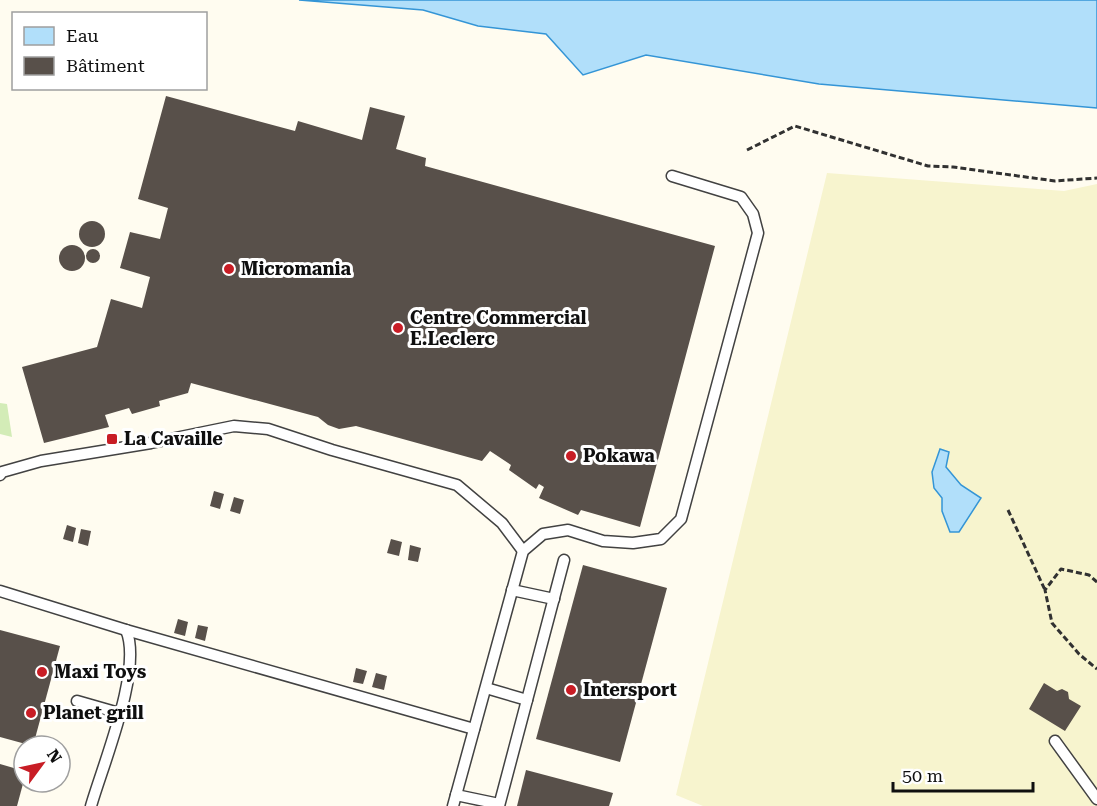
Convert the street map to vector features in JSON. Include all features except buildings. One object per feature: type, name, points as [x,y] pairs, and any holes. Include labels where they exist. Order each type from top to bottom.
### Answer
[{"type":"lane","points":[[564,560],[499,805],[455,800],[523,551],[543,534],[568,530],[603,541],[633,543],[661,539],[681,519],[758,233],[753,214],[741,197],[672,176]]},
{"type":"lane","points":[[0,475],[2,472],[41,461],[151,443],[234,426],[268,429],[458,485],[502,524],[523,551]]},
{"type":"lane","points":[[512,590],[554,599]]},
{"type":"lane","points":[[0,591],[126,630],[474,729]]},
{"type":"lane","points":[[91,806],[130,669],[130,640],[126,630]]},
{"type":"lane","points":[[486,688],[527,700]]},
{"type":"lane","points":[[77,701],[119,713]]},
{"type":"lane","points":[[1055,741],[1097,799]]},
{"type":"path","points":[[747,150],[795,126],[928,166],[953,167],[1054,182],[1097,178]]},
{"type":"path","points":[[1008,510],[1046,590],[1052,623],[1079,654],[1097,669]]},
{"type":"path","points":[[1046,590],[1061,569],[1089,575],[1097,582]]},
{"type":"shaded area","points":[[827,173],[1064,191],[1097,184],[1097,806],[703,806],[676,795]]},
{"type":"green space","points":[[0,403],[7,404],[12,437],[0,434]]},
{"type":"water","points":[[299,0],[1097,0],[1097,108],[819,84],[646,55],[583,75],[546,34],[478,26],[423,10]]},
{"type":"water","points":[[940,449],[949,452],[946,467],[961,485],[981,498],[959,532],[950,532],[942,511],[942,498],[934,488],[932,472]]},
{"type":"place","name":"Micromania","points":[[229,269]]},
{"type":"place","name":"Centre Commercial E.Leclerc","points":[[398,328]]},
{"type":"place","name":"La Cavaille","points":[[112,439]]},
{"type":"place","name":"Pokawa","points":[[571,456]]},
{"type":"place","name":"Maxi Toys","points":[[42,672]]},
{"type":"place","name":"Intersport","points":[[571,690]]},
{"type":"place","name":"Planet grill","points":[[31,713]]}]
